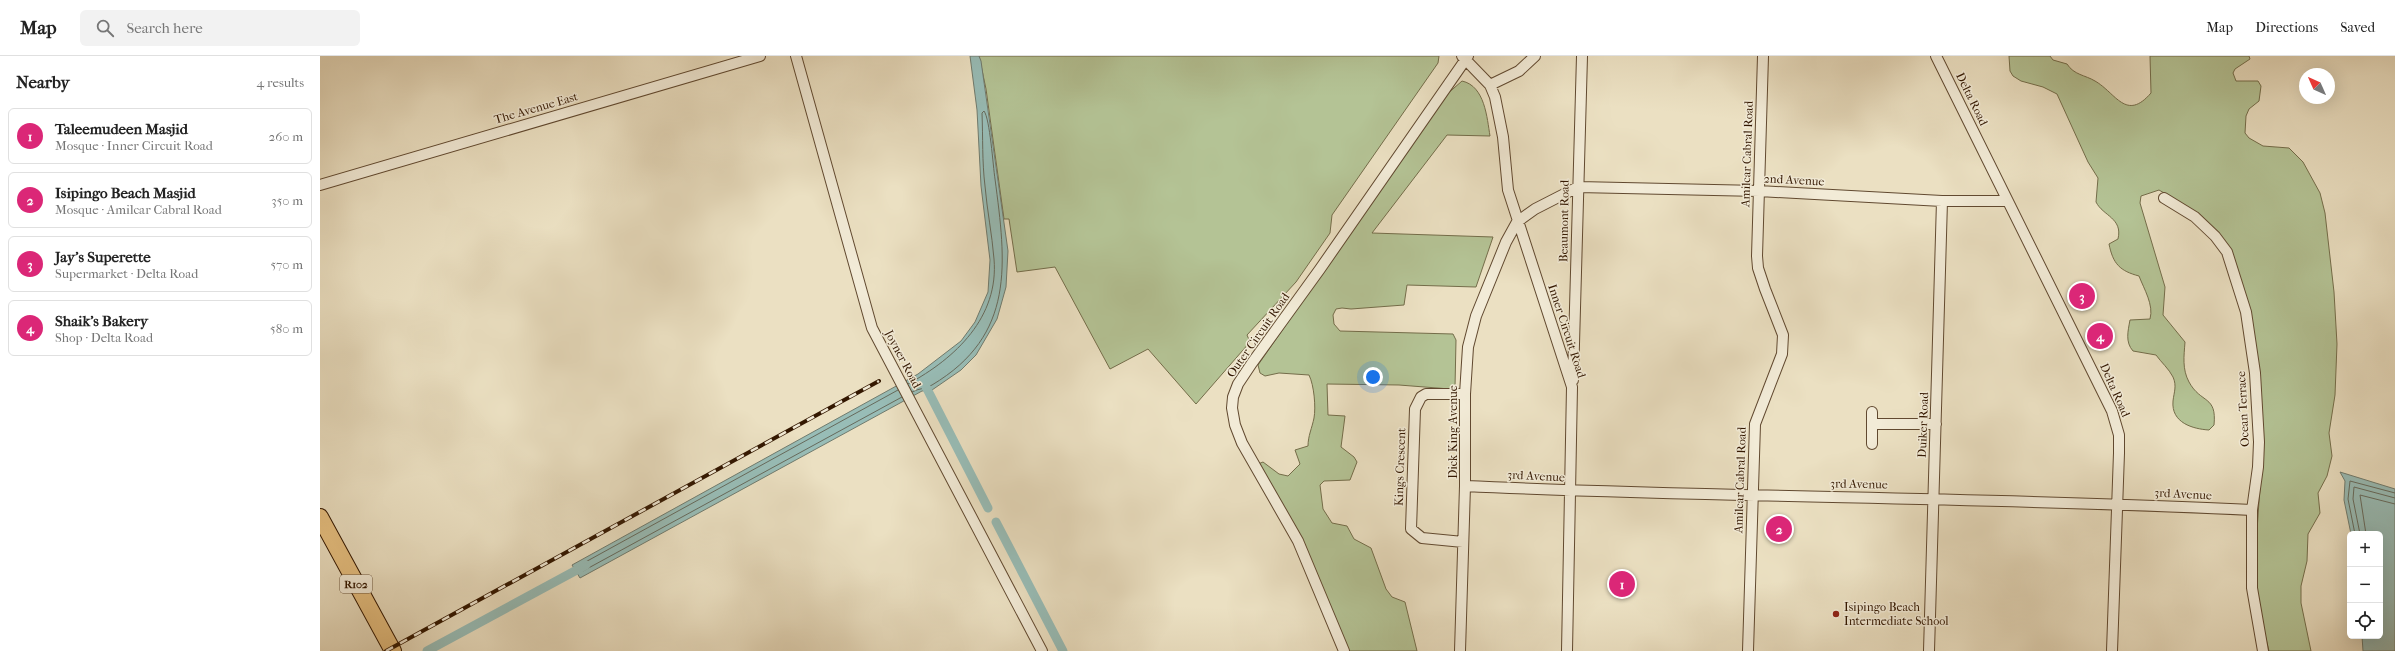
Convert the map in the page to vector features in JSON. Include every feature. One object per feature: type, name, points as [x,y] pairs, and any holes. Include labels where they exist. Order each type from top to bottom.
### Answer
[{"type":"main road","name":"R102","points":[[320,517],[393,651]]},
{"type":"street","name":"Joyner Road","points":[[796,56],[864,304],[872,328],[896,377],[914,407],[1042,651]]},
{"type":"street","points":[[1490,85],[1519,72],[1535,56]]},
{"type":"street","name":"Beaumont Road","points":[[1572,386],[1582,56]]},
{"type":"street","name":"Amilcar Cabral Road","points":[[1748,651],[1755,424],[1782,354],[1784,344],[1783,335],[1758,268],[1763,56]]},
{"type":"street","name":"Delta Road","points":[[1936,56],[2112,411],[2119,435],[2112,651]]},
{"type":"street","name":"The Avenue East","points":[[320,185],[757,57]]},
{"type":"street","name":"Inner Circuit Road","points":[[1465,57],[1490,85],[1499,111],[1507,187],[1517,222],[1572,386],[1571,491],[1566,651]]},
{"type":"street","name":"Outer Circuit Road","points":[[1344,651],[1298,541],[1242,443],[1235,425],[1232,408],[1234,397],[1238,384],[1252,363],[1320,269],[1465,57]]},
{"type":"street","name":"2nd Avenue","points":[[1517,222],[1535,209],[1578,187],[1759,192],[1942,201],[2007,201]]},
{"type":"street","name":"Ocean Terrace","points":[[2164,198],[2195,217],[2215,236],[2227,252],[2240,290],[2251,335],[2255,373],[2258,467],[2252,510],[2253,601],[2263,651]]},
{"type":"street","name":"Duiker Road","points":[[1929,651],[1942,201]]},
{"type":"street","name":"Dick King Avenue","points":[[1460,651],[1465,486],[1465,394],[1471,332],[1506,242],[1517,222]]},
{"type":"street","name":"Kings Crescent","points":[[1463,542],[1422,538],[1411,529],[1415,409],[1418,401],[1426,394],[1465,394]]},
{"type":"street","points":[[1872,412],[1872,444]]},
{"type":"street","points":[[1872,424],[1936,424]]},
{"type":"street","name":"3rd Avenue","points":[[1465,486],[1571,491],[2116,503],[2252,510]]},
{"type":"green space","points":[[979,56],[1439,56],[1438,63],[1332,215],[1330,233],[1296,282],[1247,335],[1250,342],[1196,404],[1148,349],[1110,369],[1055,267],[1017,272],[1009,219],[1004,219],[986,89]]},
{"type":"green space","points":[[2009,56],[2050,56],[2053,60],[2067,64],[2076,73],[2095,81],[2115,98],[2128,105],[2135,105],[2151,93],[2150,56],[2249,56],[2250,59],[2235,69],[2233,73],[2236,81],[2258,81],[2261,86],[2259,101],[2249,109],[2246,116],[2245,133],[2249,138],[2263,146],[2289,148],[2303,162],[2320,193],[2325,213],[2334,292],[2337,344],[2335,395],[2329,433],[2332,456],[2327,476],[2318,493],[2320,513],[2308,534],[2307,561],[2301,586],[2301,603],[2311,651],[2269,651],[2263,627],[2256,585],[2256,545],[2263,444],[2233,257],[2171,197],[2159,190],[2141,196],[2140,203],[2165,287],[2163,315],[2185,342],[2184,367],[2189,382],[2198,394],[2211,404],[2213,409],[2214,425],[2209,430],[2196,428],[2179,420],[2173,409],[2175,383],[2167,368],[2156,355],[2133,351],[2130,348],[2128,328],[2130,320],[2150,319],[2150,303],[2139,276],[2127,272],[2115,262],[2109,244],[2118,239],[2118,226],[2096,202],[2098,178],[2088,162],[2057,94],[2043,87],[2021,81],[2013,76],[2010,71]]},
{"type":"green space","points":[[1462,81],[1470,84],[1476,89],[1480,96],[1486,112],[1490,136],[1447,135],[1372,233],[1493,237],[1476,287],[1407,285],[1404,305],[1351,309],[1342,308],[1336,309],[1333,315],[1334,324],[1340,331],[1453,334],[1456,340],[1455,387],[1450,389],[1399,385],[1327,384],[1328,415],[1345,416],[1341,447],[1354,457],[1357,462],[1350,480],[1324,481],[1320,485],[1323,509],[1332,523],[1347,526],[1354,539],[1371,548],[1386,589],[1392,597],[1405,602],[1417,651],[1348,651],[1258,464],[1263,462],[1279,474],[1288,476],[1300,464],[1295,450],[1308,446],[1309,435],[1314,418],[1315,408],[1311,379],[1309,375],[1279,373],[1265,376],[1260,373],[1258,365],[1446,95]]},
{"type":"water","points":[[970,56],[979,56],[981,61],[1008,251],[1006,287],[997,319],[976,355],[961,370],[932,390],[922,391],[580,578],[572,565],[918,374],[961,341],[975,322],[988,292],[990,260],[981,186],[977,110]]},
{"type":"water","points":[[2340,472],[2395,489],[2395,651],[2363,651],[2362,639],[2383,639],[2383,531],[2350,531],[2344,500],[2345,481]]},
{"type":"waterway","points":[[924,383],[988,508]]},
{"type":"waterway","points":[[996,522],[1063,651]]},
{"type":"waterway","points":[[427,651],[586,565]]},
{"type":"railway","points":[[386,651],[879,381]]},
{"type":"place","name":"Jay's Superette","points":[[2082,296]]},
{"type":"place","name":"Shaik's Bakery","points":[[2100,336]]},
{"type":"place","name":"Isipingo Beach Masjid","points":[[1779,529]]},
{"type":"place","name":"Taleemudeen Masjid","points":[[1622,584]]},
{"type":"place","name":"Isipingo Beach Intermediate School","points":[[1836,614]]}]
